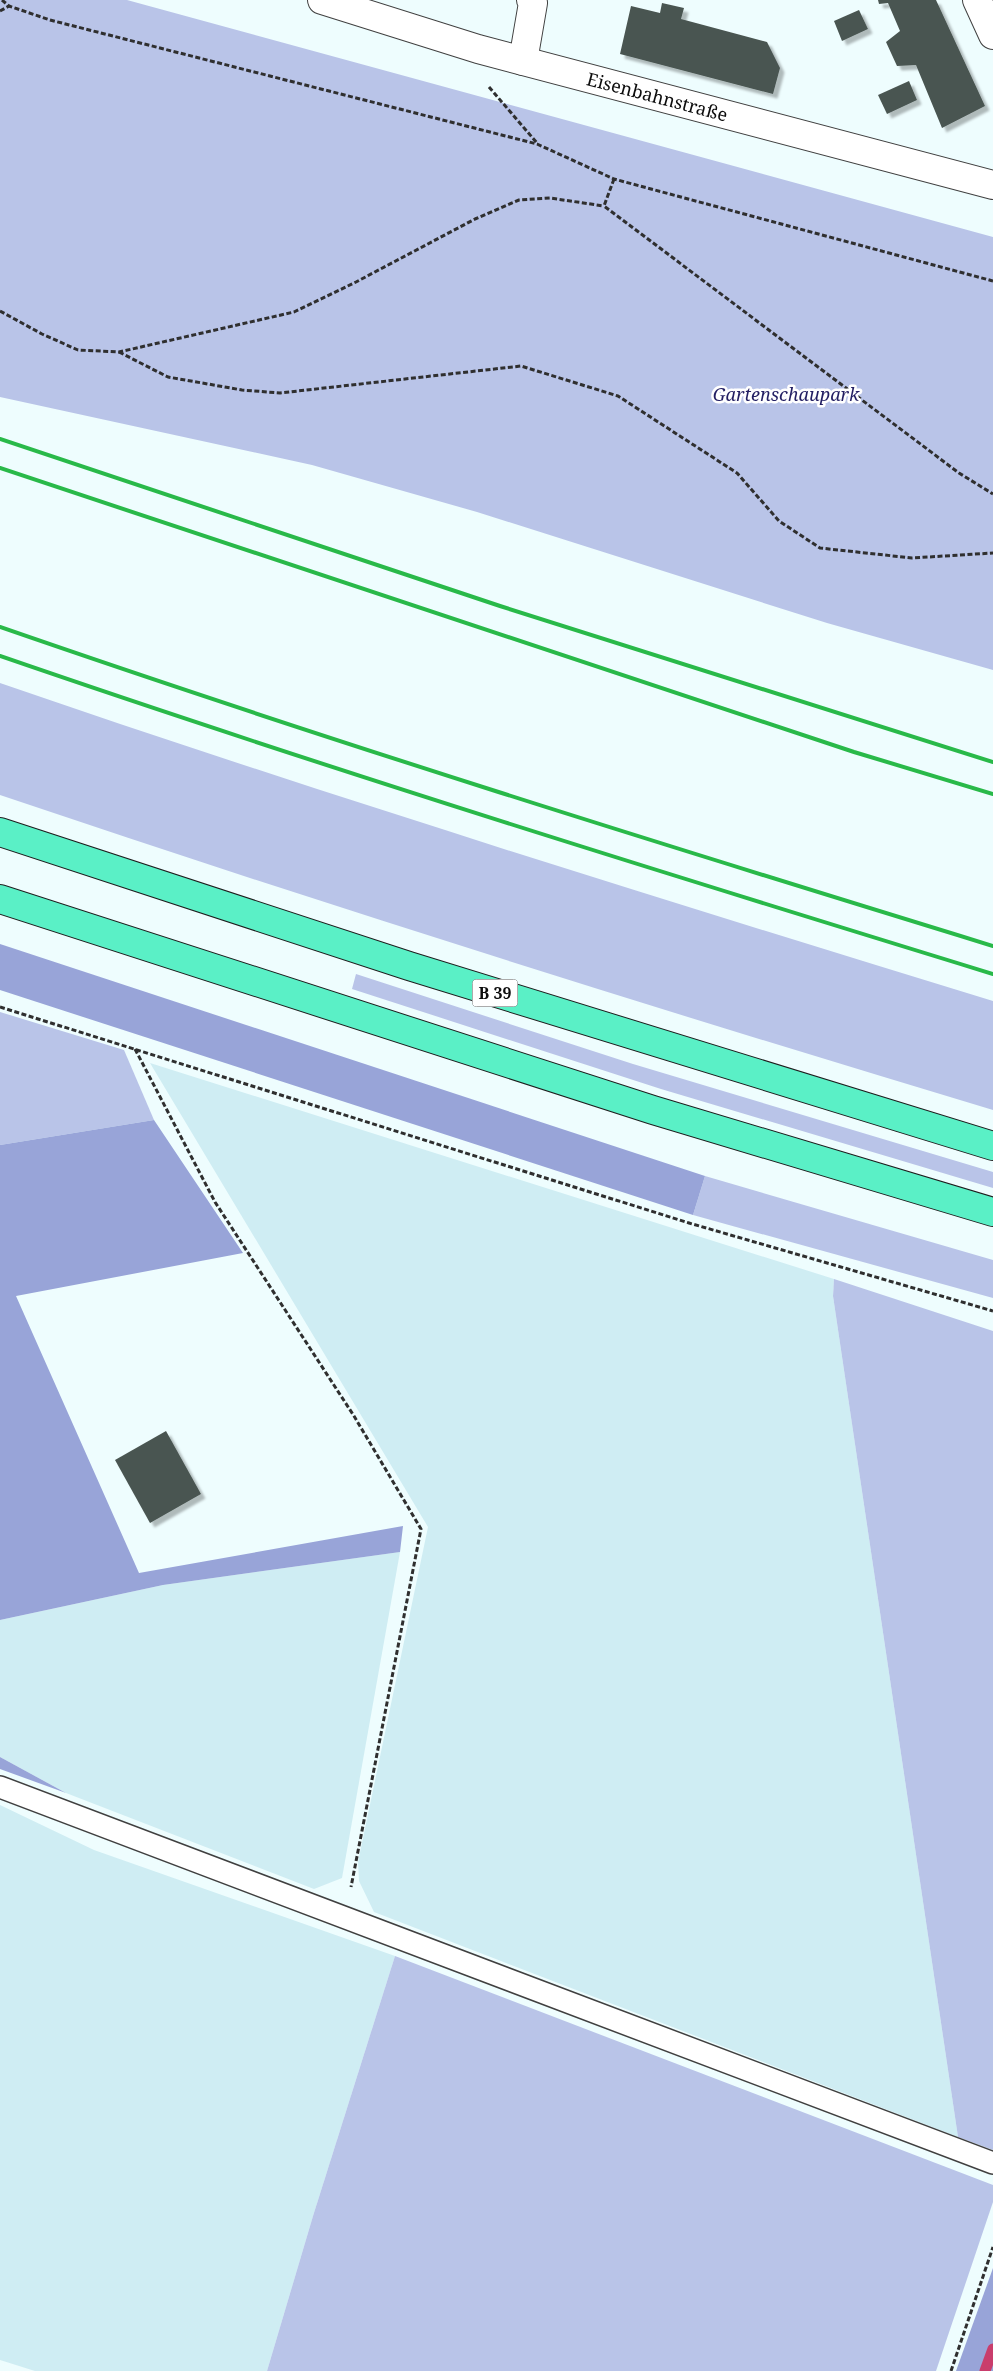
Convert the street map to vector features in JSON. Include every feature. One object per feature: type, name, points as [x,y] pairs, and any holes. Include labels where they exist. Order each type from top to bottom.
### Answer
[{"type":"highway","name":"B 39","points":[[0,832],[419,969],[993,1146]]},
{"type":"highway","points":[[0,898],[653,1110],[993,1212]]},
{"type":"street","name":"Eisenbahnstraße","points":[[322,0],[478,49],[993,185]]},
{"type":"street","points":[[523,61],[533,3],[531,0]]},
{"type":"street","points":[[977,0],[993,35]]},
{"type":"lane","points":[[0,1787],[344,1919],[993,2162]]},
{"type":"path","points":[[2,0],[9,6],[50,20],[537,144],[614,178],[993,281]]},
{"type":"path","points":[[0,11],[9,6]]},
{"type":"path","points":[[478,49],[474,69],[537,144]]},
{"type":"path","points":[[604,206],[614,178]]},
{"type":"path","points":[[0,311],[42,334],[78,350],[119,352],[294,312],[356,282],[475,219],[519,200],[550,198],[604,206],[958,473],[993,494]]},
{"type":"path","points":[[119,352],[168,377],[242,390],[280,393],[521,366],[618,396],[737,473],[779,521],[820,548],[912,558],[993,554]]},
{"type":"path","points":[[0,1006],[680,1220],[993,1310]]},
{"type":"path","points":[[135,1049],[215,1202],[354,1416],[421,1529],[344,1919]]},
{"type":"path","points":[[951,2371],[993,2247]]},
{"type":"shaded area","points":[[0,944],[705,1176],[693,1215],[0,990]]},
{"type":"shaded area","points":[[150,1063],[834,1279],[833,1296],[958,2137],[374,1912],[359,1881],[358,1862],[428,1527]]},
{"type":"shaded area","points":[[154,1120],[243,1253],[16,1296],[139,1573],[403,1526],[400,1552],[163,1585],[0,1620],[0,1145]]},
{"type":"shaded area","points":[[400,1552],[342,1878],[314,1889],[66,1793],[0,1757],[0,1620],[163,1585]]},
{"type":"shaded area","points":[[0,1757],[66,1793],[0,1769]]},
{"type":"shaded area","points":[[0,1805],[94,1850],[395,1956],[313,2216],[267,2371],[35,2371],[0,2360]]},
{"type":"shaded area","points":[[993,2268],[993,2371],[956,2371]]},
{"type":"green space","name":"Gartenschaupark","points":[[0,0],[127,0],[993,237],[993,670],[827,623],[477,512],[312,465],[0,397]]},
{"type":"green space","points":[[0,683],[371,806],[993,1001],[993,1110],[495,957],[0,795]]},
{"type":"green space","points":[[356,974],[633,1064],[993,1172],[993,1188],[661,1089],[352,989]]},
{"type":"green space","points":[[0,1012],[124,1050],[154,1120],[0,1145]]},
{"type":"green space","points":[[705,1176],[993,1260],[993,1298],[693,1215]]},
{"type":"green space","points":[[834,1279],[993,1331],[993,2150],[958,2137],[833,1296]]},
{"type":"green space","points":[[395,1956],[993,2185],[993,2202],[936,2371],[267,2371],[313,2216]]},
{"type":"building","points":[[878,0],[936,0],[985,106],[942,128],[916,65],[897,66],[886,42],[900,31],[888,3],[879,4]]},
{"type":"building","points":[[662,3],[684,8],[681,19],[767,42],[780,68],[773,94],[620,54],[631,6],[660,13]]},
{"type":"building","points":[[859,10],[868,29],[842,41],[834,21]]},
{"type":"building","points":[[909,81],[917,100],[887,114],[878,95]]},
{"type":"building","points":[[166,1431],[201,1494],[150,1523],[115,1460]]},
{"type":"waterway","points":[[985,2371],[993,2349]]},
{"type":"railway","points":[[0,439],[500,606],[993,762]]},
{"type":"railway","points":[[0,468],[854,752],[993,794]]},
{"type":"railway","points":[[0,627],[371,751],[993,946]]},
{"type":"railway","points":[[0,656],[371,779],[993,974]]}]
